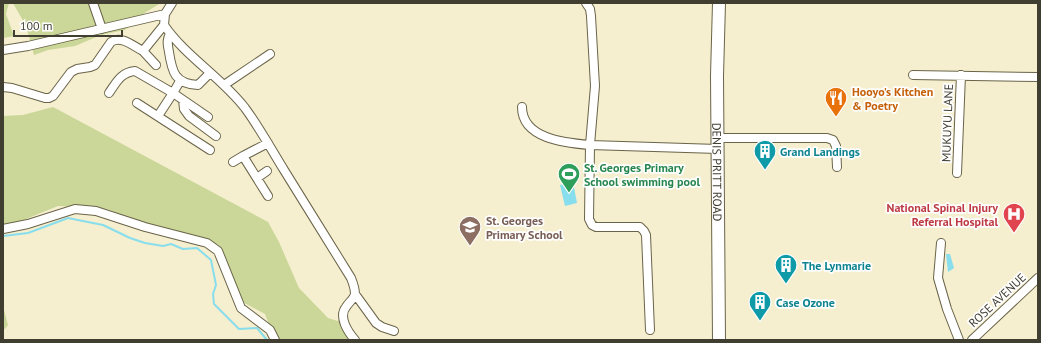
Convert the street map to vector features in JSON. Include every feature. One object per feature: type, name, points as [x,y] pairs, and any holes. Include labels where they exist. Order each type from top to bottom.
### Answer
[{"type":"main road","name":"DENIS PRITT ROAD","points":[[718,3],[719,340]]},
{"type":"street","points":[[93,3],[102,29]]},
{"type":"street","points":[[143,51],[164,25],[165,14],[172,3]]},
{"type":"street","points":[[586,3],[590,9],[591,16],[595,86],[590,145],[589,219],[592,225],[596,227],[640,227],[644,231],[646,235],[650,330]]},
{"type":"street","points":[[3,50],[28,46],[165,14]]},
{"type":"street","points":[[164,25],[170,34],[224,85],[244,108],[268,143],[351,278],[355,294],[376,323],[382,327],[394,331]]},
{"type":"street","points":[[170,34],[168,40],[171,67],[174,74],[180,81],[198,85],[210,73]]},
{"type":"street","points":[[3,87],[12,88],[45,98],[53,96],[71,72],[77,69],[90,67],[95,64],[111,42],[120,39],[143,51],[156,65]]},
{"type":"street","points":[[224,85],[270,54]]},
{"type":"street","points":[[109,93],[120,76],[129,71],[135,71],[173,93],[208,117]]},
{"type":"street","name":"MUKUYU LANE","points":[[913,75],[1038,77]]},
{"type":"street","name":"MUKUYU LANE","points":[[957,172],[960,75]]},
{"type":"street","points":[[158,116],[180,81]]},
{"type":"street","points":[[183,100],[184,109],[189,116],[216,136]]},
{"type":"street","points":[[137,103],[210,150]]},
{"type":"street","points":[[522,107],[522,116],[524,122],[528,126],[542,135],[559,142],[590,145],[718,144],[827,138],[833,140],[836,146],[837,167]]},
{"type":"street","points":[[233,162],[268,143]]},
{"type":"street","points":[[243,156],[268,196]]},
{"type":"street","points":[[257,178],[267,171]]},
{"type":"street","points":[[3,229],[28,224],[75,209],[96,211],[145,227],[207,243],[218,251],[241,308],[270,330],[275,340]]},
{"type":"street","points":[[941,242],[938,278],[947,309],[959,340]]},
{"type":"street","name":"ROSE AVENUE","points":[[972,340],[1038,278]]},
{"type":"street","points":[[355,294],[353,299],[345,308],[344,323],[355,340]]},
{"type":"green space","points":[[3,3],[9,3],[6,14],[14,36],[3,38]]},
{"type":"green space","points":[[13,3],[161,3],[146,12],[125,30],[101,35],[75,46],[48,50],[34,55],[26,26]]},
{"type":"green space","points":[[53,107],[268,222],[279,242],[299,288],[328,318],[341,322],[346,335],[352,340],[275,340],[265,314],[239,300],[219,245],[142,223],[107,209],[58,206],[21,221],[3,226],[3,116],[23,115]]},
{"type":"green space","points":[[3,306],[8,325],[3,331]]},
{"type":"water","name":"St. Georges Primary School swimming pool","points":[[573,182],[577,203],[565,206],[560,185]]},
{"type":"water","points":[[946,254],[950,254],[954,268],[948,272]]},
{"type":"waterway","points":[[3,236],[28,233],[68,218],[103,225],[130,238],[145,243],[163,246],[171,244],[183,249],[197,248],[211,260],[216,285],[213,294],[214,304],[239,329],[257,328],[267,340]]},
{"type":"place","name":"Hooyo's Kitchen & Poetry","points":[[836,118]]},
{"type":"place","name":"Grand Landings","points":[[765,170]]},
{"type":"place","name":"St. Georges Primary School swimming pool","points":[[569,194]]},
{"type":"place","name":"National Spinal Injury Referral Hospital","points":[[1014,234]]},
{"type":"place","name":"St. Georges Primary School","points":[[470,246]]},
{"type":"place","name":"The Lynmarie","points":[[786,284]]},
{"type":"place","name":"Case Ozone","points":[[760,322]]}]
